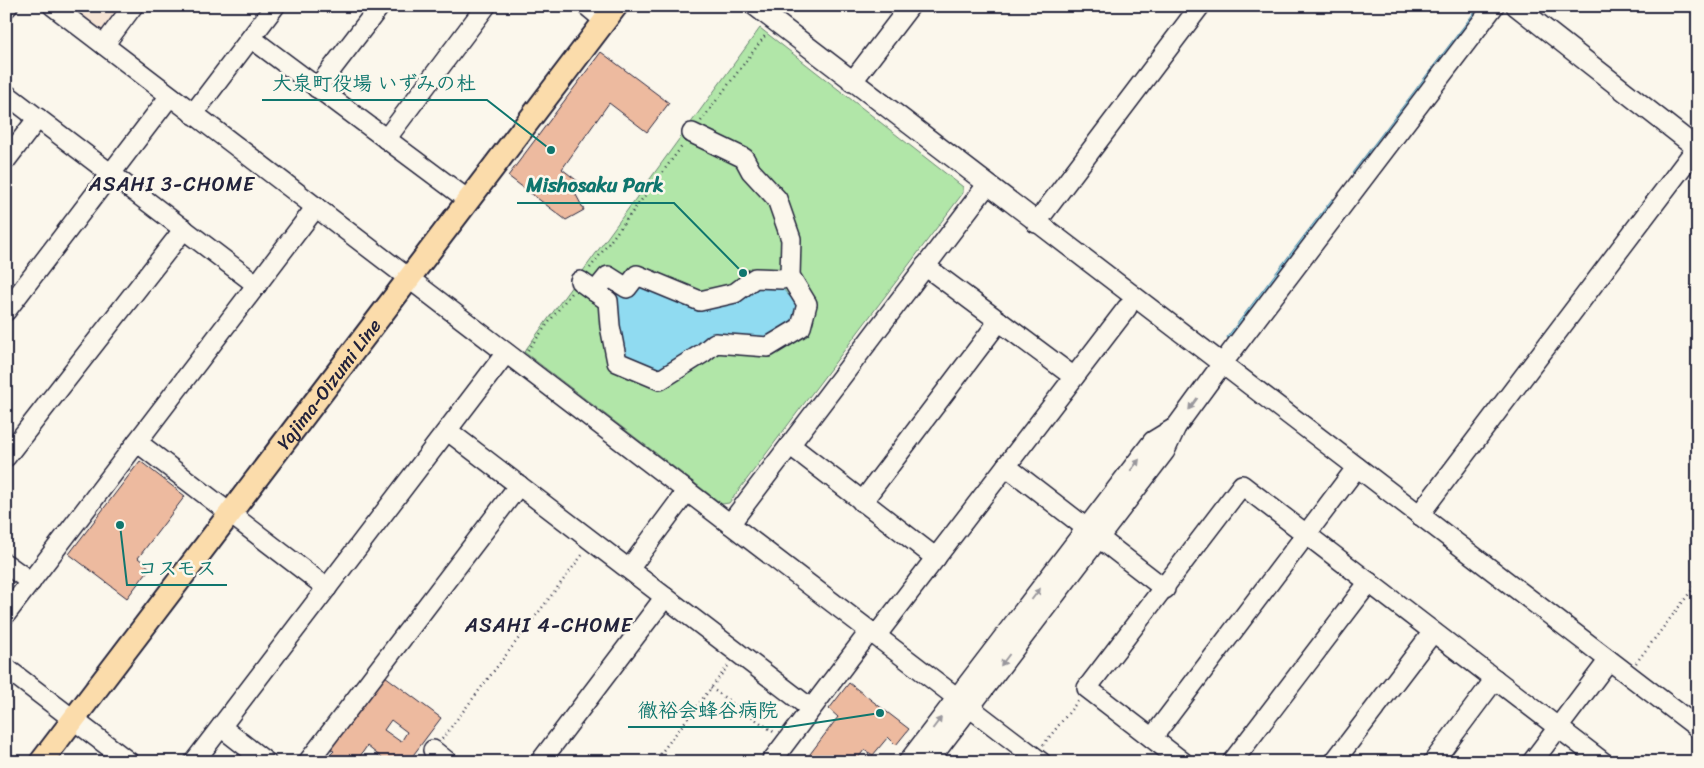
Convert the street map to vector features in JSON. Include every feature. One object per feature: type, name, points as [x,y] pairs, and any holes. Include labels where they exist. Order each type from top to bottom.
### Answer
[{"type":"main road","name":"Yajima-Oizumi Line","points":[[42,762],[611,13]]},
{"type":"street","points":[[53,6],[687,492],[876,630],[963,702],[1038,760]]},
{"type":"street","points":[[104,45],[133,6]]},
{"type":"street","points":[[193,114],[275,6]]},
{"type":"street","points":[[317,88],[380,6]]},
{"type":"street","points":[[386,139],[486,6]]},
{"type":"street","points":[[586,6],[611,13]]},
{"type":"street","points":[[755,6],[1698,728]]},
{"type":"street","points":[[852,82],[910,6]]},
{"type":"street","points":[[1036,223],[1200,6]]},
{"type":"street","points":[[908,762],[963,702],[1092,533],[1165,451],[1176,427],[1222,364],[1494,6]]},
{"type":"street","points":[[1419,515],[1697,148],[1516,6]]},
{"type":"street","points":[[251,38],[468,200]]},
{"type":"street","points":[[6,94],[257,285]]},
{"type":"street","points":[[6,311],[170,96]]},
{"type":"street","points":[[6,160],[38,118]]},
{"type":"street","points":[[692,133],[744,158],[751,171],[777,199],[791,239],[790,276],[807,304],[801,327],[768,347],[715,343],[703,353],[660,380],[617,362],[610,326],[608,301],[588,286],[608,276],[626,288],[637,275],[700,301],[735,293],[754,278],[782,279],[790,276]]},
{"type":"street","points":[[730,524],[986,184]]},
{"type":"street","points":[[6,614],[316,208]]},
{"type":"street","points":[[6,457],[184,230]]},
{"type":"street","points":[[925,266],[1074,377]]},
{"type":"street","points":[[770,762],[810,708],[936,558],[1127,308]]},
{"type":"street","points":[[862,502],[999,321]]},
{"type":"street","points":[[194,762],[448,431],[512,358]]},
{"type":"street","points":[[448,431],[810,708]]},
{"type":"street","points":[[138,442],[327,588]]},
{"type":"street","points":[[790,445],[936,558]]},
{"type":"street","points":[[1006,466],[1165,589]]},
{"type":"street","points":[[1152,738],[1357,467]]},
{"type":"street","points":[[308,762],[519,485]]},
{"type":"street","points":[[1183,762],[1088,688],[1165,589],[1242,485],[1603,762]]},
{"type":"street","points":[[629,569],[687,492]]},
{"type":"street","points":[[6,564],[31,582]]},
{"type":"street","points":[[1232,762],[1369,582]]},
{"type":"street","points":[[540,762],[665,597]]},
{"type":"street","points":[[1334,762],[1433,632]]},
{"type":"street","points":[[1532,762],[1609,660]]},
{"type":"street","points":[[6,668],[128,762]]},
{"type":"street","points":[[1433,762],[1495,679]]},
{"type":"street","points":[[928,762],[963,702]]},
{"type":"street","points":[[221,727],[266,762]]},
{"type":"path","points":[[512,358],[588,286],[692,133],[768,32]]},
{"type":"path","points":[[441,756],[593,542]]},
{"type":"path","points":[[1627,674],[1698,582]]},
{"type":"path","points":[[654,762],[738,653]]},
{"type":"path","points":[[711,688],[786,741]]},
{"type":"path","points":[[1038,760],[1088,688]]},
{"type":"shaded area","points":[[69,6],[120,6],[101,31]]},
{"type":"green space","points":[[760,28],[963,187],[963,193],[729,503],[722,504],[524,352]]},
{"type":"water","points":[[1479,6],[1482,6],[1354,174],[1352,173]]},
{"type":"water","points":[[1332,199],[1334,199],[1228,339],[1227,337]]},
{"type":"water","points":[[638,278],[699,306],[756,283],[780,286],[800,308],[800,315],[776,334],[662,370],[638,367],[624,356],[603,292],[611,281]]},
{"type":"building","points":[[601,52],[669,103],[647,132],[609,103],[562,169],[580,183],[574,191],[584,210],[566,220],[508,176]]},
{"type":"building","points":[[140,461],[185,496],[138,558],[150,568],[127,598],[69,554]]},
{"type":"building","points":[[385,676],[441,718],[408,762],[387,762],[367,746],[356,762],[339,762],[330,755],[334,751],[330,749]],"holes":[[[391,720],[407,732],[401,742],[384,730]]]},
{"type":"building","points":[[849,683],[909,729],[896,745],[888,737],[873,755],[864,750],[855,762],[804,762],[838,717],[829,709]]},
{"type":"place","name":"大泉町役場 いずみの杜","points":[[551,150]]},
{"type":"place","name":"Mishosaku Park","points":[[743,273]]},
{"type":"place","name":"コスモス","points":[[120,525]]},
{"type":"place","name":"徹裕会蜂谷病院","points":[[880,713]]},
{"type":"district","name":"ASAHI 3-CHOME","points":[[172,184]]},
{"type":"district","name":"ASAHI 4-CHOME","points":[[549,625]]}]
